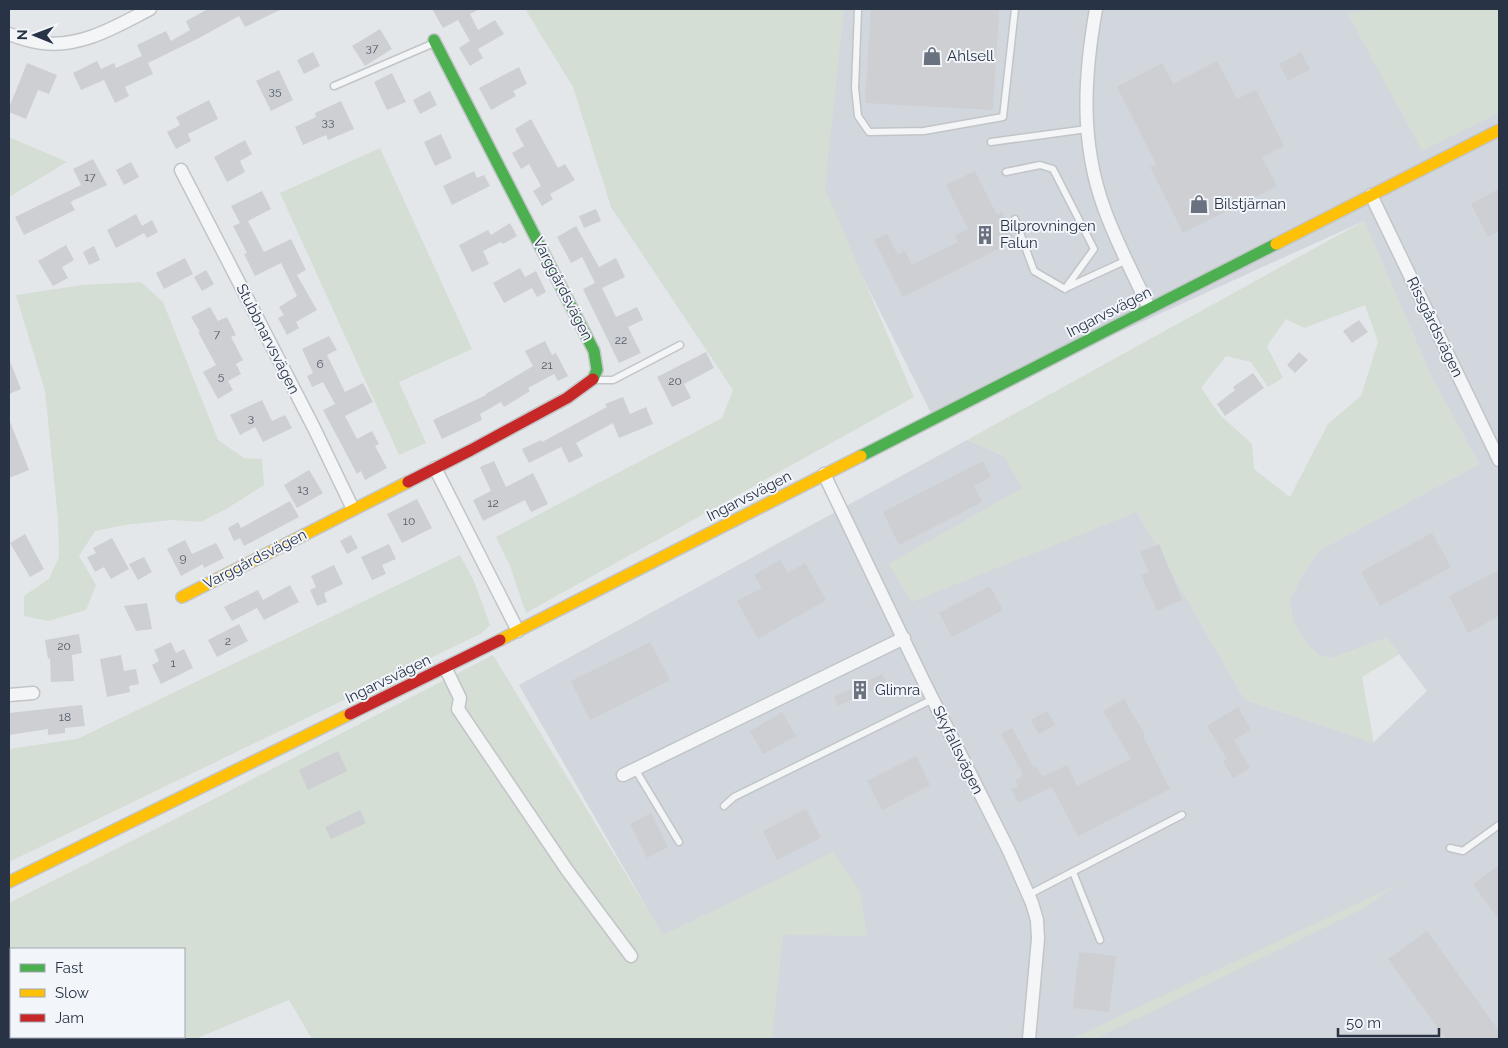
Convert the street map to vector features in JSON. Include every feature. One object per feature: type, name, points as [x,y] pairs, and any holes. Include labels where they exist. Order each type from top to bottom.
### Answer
[{"type":"street","points":[[9,34],[42,43],[63,44],[105,31],[150,9]]},
{"type":"street","points":[[1096,9],[1089,46],[1087,70],[1087,129],[1090,159],[1104,208],[1149,308]]},
{"type":"street","name":"Varggårdsvägen","points":[[182,597],[435,468],[567,398],[593,380],[597,370],[594,351],[434,41]]},
{"type":"street","name":"Ingarvsvägen","points":[[9,882],[518,631],[1499,130]]},
{"type":"street","name":"Stubbnarvsvägen","points":[[181,170],[314,428],[353,509]]},
{"type":"street","name":"Rissgårdsvägen","points":[[1371,195],[1499,460]]},
{"type":"street","points":[[435,468],[518,631]]},
{"type":"street","name":"Skyfallsvägen","points":[[824,474],[1028,895],[1037,920],[1038,939],[1029,1039]]},
{"type":"street","points":[[623,775],[904,638]]},
{"type":"street","points":[[445,667],[460,698],[458,709],[566,870],[631,956]]},
{"type":"street","points":[[9,695],[33,693]]},
{"type":"lane","points":[[858,9],[855,88],[858,116],[869,132],[924,131],[1003,117],[1015,9]]},
{"type":"lane","points":[[334,86],[434,41]]},
{"type":"lane","points":[[991,142],[1087,129]]},
{"type":"lane","points":[[1006,172],[1040,165],[1053,169],[1094,249],[1065,289]]},
{"type":"lane","points":[[1015,219],[1034,271],[1065,289]]},
{"type":"lane","points":[[1065,289],[1127,260]]},
{"type":"lane","points":[[593,380],[613,380],[680,345]]},
{"type":"lane","points":[[724,806],[734,797],[933,699]]},
{"type":"lane","points":[[635,769],[679,842]]},
{"type":"lane","points":[[1028,895],[1182,815]]},
{"type":"lane","points":[[1450,848],[1463,851],[1499,825]]},
{"type":"lane","points":[[1073,872],[1100,940]]},
{"type":"shaded area","points":[[525,9],[844,9],[825,188],[914,397],[526,613],[510,566],[496,537],[722,418],[733,390],[611,207],[573,87]]},
{"type":"shaded area","points":[[836,9],[1499,9],[1499,1039],[722,1039],[519,685],[967,440],[1137,512],[1245,700],[1374,742],[1427,691],[1387,638],[1332,658],[1318,655],[1304,640],[1294,623],[1289,601],[1300,579],[1318,551],[1479,464],[1432,378],[1364,221],[933,417],[816,184]]},
{"type":"shaded area","points":[[1375,9],[1499,9],[1499,113],[1422,151],[1347,13]]},
{"type":"shaded area","points":[[9,137],[67,162],[9,197]]},
{"type":"shaded area","points":[[380,148],[472,349],[399,382],[426,443],[399,455],[280,193]]},
{"type":"shaded area","points":[[1364,221],[1432,378],[1479,464],[1318,551],[1300,579],[1289,601],[1294,623],[1304,640],[1318,655],[1332,658],[1387,638],[1400,654],[1362,677],[1374,743],[1245,700],[1137,512],[912,602],[888,564],[1022,488],[1003,455],[967,440]],"holes":[[[1365,305],[1378,342],[1361,396],[1328,424],[1290,497],[1254,469],[1252,444],[1220,415],[1201,388],[1226,356],[1251,362],[1268,387],[1283,378],[1267,346],[1286,319],[1304,328]]]},
{"type":"shaded area","points":[[141,282],[163,302],[218,440],[244,458],[262,459],[264,485],[228,508],[201,522],[172,520],[124,525],[95,531],[79,556],[96,585],[86,610],[48,621],[24,616],[24,596],[49,579],[59,557],[58,519],[45,391],[16,295],[83,285]]},
{"type":"shaded area","points":[[460,555],[474,581],[490,625],[482,633],[9,862],[9,749],[77,739]]},
{"type":"shaded area","points":[[493,655],[663,935],[833,852],[860,891],[867,936],[783,935],[772,1039],[312,1039],[289,1000],[195,1039],[9,1039],[9,903]]},
{"type":"shaded area","points":[[1398,884],[1361,910],[1095,1039],[1071,1039]]},
{"type":"building","points":[[208,9],[282,9],[245,27],[239,16],[148,63],[153,74],[125,87],[129,96],[115,103],[104,80],[81,90],[73,73],[97,61],[101,69],[114,63],[116,68],[142,56],[137,45],[166,31],[171,41],[190,30],[186,21]]},
{"type":"building","points":[[432,9],[480,9],[470,14],[478,30],[495,20],[504,34],[478,49],[483,58],[470,66],[459,48],[470,41],[458,20],[443,28]]},
{"type":"building","name":"Ahlsell","points":[[871,9],[999,9],[993,110],[865,103]]},
{"type":"building","points":[[380,29],[392,49],[365,66],[352,46]]},
{"type":"building","points":[[313,52],[320,66],[304,74],[297,60]]},
{"type":"building","points":[[1301,52],[1310,69],[1288,81],[1279,64]]},
{"type":"building","points":[[1217,61],[1237,99],[1256,90],[1284,146],[1262,157],[1277,186],[1183,233],[1150,167],[1156,164],[1117,87],[1162,63],[1173,84]]},
{"type":"building","points":[[27,63],[57,75],[49,94],[38,90],[26,119],[9,112],[9,108]]},
{"type":"building","points":[[519,67],[527,84],[513,91],[516,96],[491,110],[479,88]]},
{"type":"building","points":[[279,70],[293,100],[271,111],[256,81]]},
{"type":"building","points":[[392,73],[406,102],[387,110],[374,82]]},
{"type":"building","points":[[430,91],[437,105],[420,114],[413,100]]},
{"type":"building","points":[[209,100],[218,119],[188,134],[191,141],[176,149],[167,132],[180,125],[176,117]]},
{"type":"building","points":[[341,101],[354,129],[328,140],[326,135],[303,145],[295,127],[316,117],[315,113]]},
{"type":"building","points":[[531,119],[558,168],[565,164],[575,180],[550,194],[553,199],[542,206],[533,191],[541,186],[529,164],[521,169],[512,153],[524,146],[515,129]]},
{"type":"building","points":[[441,134],[452,158],[435,166],[424,142]]},
{"type":"building","points":[[245,140],[252,154],[240,161],[245,172],[227,182],[214,157]]},
{"type":"building","points":[[93,159],[107,185],[72,201],[71,203],[75,210],[24,235],[15,217],[81,185],[73,169]]},
{"type":"building","points":[[131,162],[139,177],[124,185],[116,170]]},
{"type":"building","points":[[474,171],[477,178],[484,175],[490,186],[452,205],[443,186]]},
{"type":"building","name":"Bilprovningen Falun","points":[[975,171],[997,215],[1002,212],[1016,240],[903,297],[874,240],[887,234],[898,255],[905,251],[912,265],[958,242],[955,236],[968,229],[946,185]]},
{"type":"building","points":[[1499,189],[1499,231],[1488,237],[1471,204]]},
{"type":"building","points":[[262,191],[271,209],[248,221],[264,252],[291,239],[306,270],[297,275],[317,310],[296,322],[299,328],[287,335],[278,318],[284,315],[279,307],[297,296],[281,263],[255,276],[244,254],[247,253],[233,226],[240,223],[231,206]]},
{"type":"building","points":[[596,209],[601,221],[584,228],[579,216]]},
{"type":"building","points":[[136,214],[142,226],[152,220],[158,232],[147,238],[144,233],[116,248],[107,230]]},
{"type":"building","points":[[510,223],[517,236],[503,244],[501,242],[483,251],[489,264],[472,272],[459,245],[488,230],[491,235]]},
{"type":"building","points":[[576,226],[599,267],[616,258],[625,277],[602,288],[616,317],[637,307],[643,320],[628,327],[641,353],[619,363],[583,289],[595,283],[582,257],[571,263],[557,237]]},
{"type":"building","points":[[66,245],[74,260],[62,267],[68,278],[53,286],[38,261]]},
{"type":"building","points":[[94,246],[100,260],[89,265],[83,252]]},
{"type":"building","points":[[185,258],[193,274],[164,289],[156,273]]},
{"type":"building","points":[[520,268],[525,277],[536,271],[546,292],[537,297],[532,288],[504,303],[493,283]]},
{"type":"building","points":[[206,270],[214,284],[202,291],[194,277]]},
{"type":"building","points":[[210,307],[218,321],[227,317],[236,335],[231,337],[243,360],[236,364],[241,374],[228,381],[233,390],[218,399],[203,372],[216,365],[191,317]]},
{"type":"building","points":[[1359,320],[1368,332],[1352,343],[1343,331]]},
{"type":"building","points":[[329,336],[337,350],[327,355],[345,392],[363,383],[373,402],[345,416],[357,439],[372,431],[379,444],[375,446],[387,468],[365,480],[361,471],[357,474],[323,410],[335,404],[323,382],[312,387],[307,376],[313,373],[302,349]]},
{"type":"building","points":[[545,341],[552,355],[556,353],[568,376],[558,381],[554,374],[528,388],[530,391],[504,407],[501,402],[480,414],[482,420],[442,439],[433,420],[486,395],[533,366],[525,351]]},
{"type":"building","points":[[706,352],[714,368],[684,384],[691,398],[672,407],[657,377]]},
{"type":"building","points":[[1299,352],[1308,360],[1295,373],[1287,365]]},
{"type":"building","points":[[9,359],[21,389],[9,394]]},
{"type":"building","points":[[1253,373],[1264,388],[1225,416],[1217,404],[1235,390],[1233,387]]},
{"type":"building","points":[[623,397],[630,414],[646,407],[653,424],[619,438],[613,423],[576,443],[583,456],[569,463],[561,447],[529,463],[522,449],[541,440],[542,442],[607,407],[605,404]]},
{"type":"building","points":[[262,400],[272,421],[285,415],[292,428],[263,442],[255,427],[240,435],[230,415]]},
{"type":"building","points":[[9,419],[29,470],[9,478]]},
{"type":"building","points":[[494,461],[506,487],[533,473],[548,504],[531,512],[525,500],[483,521],[473,500],[491,491],[480,467]]},
{"type":"building","points":[[983,461],[991,477],[974,486],[982,502],[899,545],[883,512]]},
{"type":"building","points":[[309,470],[323,493],[297,508],[284,485]]},
{"type":"building","points":[[417,499],[432,528],[402,543],[387,514]]},
{"type":"building","points":[[290,501],[299,517],[244,546],[240,538],[234,541],[228,528],[238,522],[241,528]]},
{"type":"building","points":[[1432,533],[1451,567],[1380,606],[1361,572]]},
{"type":"building","points":[[25,534],[44,569],[30,577],[10,543]]},
{"type":"building","points":[[351,535],[358,548],[347,554],[340,541]]},
{"type":"building","points":[[112,538],[129,569],[111,579],[104,567],[95,572],[87,557],[96,553],[93,548]]},
{"type":"building","points":[[185,540],[192,554],[216,543],[224,558],[204,568],[203,564],[181,576],[167,549]]},
{"type":"building","points":[[389,544],[396,559],[382,565],[386,574],[372,580],[361,557]]},
{"type":"building","points":[[1159,544],[1182,600],[1157,611],[1141,575],[1149,572],[1140,552]]},
{"type":"building","points":[[144,557],[152,572],[138,580],[129,564]]},
{"type":"building","points":[[780,560],[788,573],[805,563],[826,600],[758,639],[737,601],[762,588],[754,575]]},
{"type":"building","points":[[334,565],[343,584],[324,593],[327,602],[317,606],[310,590],[316,587],[311,576]]},
{"type":"building","points":[[1499,570],[1499,616],[1468,633],[1449,596]]},
{"type":"building","points":[[290,585],[299,602],[264,620],[257,608],[232,621],[224,607],[258,590],[263,600]]},
{"type":"building","points":[[990,586],[1003,610],[952,637],[939,613]]},
{"type":"building","points":[[147,603],[152,629],[136,631],[124,606]]},
{"type":"building","points":[[239,624],[248,641],[217,657],[208,640]]},
{"type":"building","points":[[79,634],[82,653],[72,655],[74,681],[51,682],[50,658],[48,659],[45,640]]},
{"type":"building","points":[[171,642],[176,653],[184,649],[193,668],[161,684],[152,665],[159,661],[154,650]]},
{"type":"building","points":[[650,642],[670,680],[590,720],[571,681]]},
{"type":"building","points":[[121,655],[124,671],[136,669],[139,684],[129,686],[130,692],[107,697],[100,659]]},
{"type":"building","name":"Glimra","points":[[882,674],[887,683],[838,706],[834,697]]},
{"type":"building","points":[[1124,699],[1145,735],[1143,736],[1170,789],[1078,836],[1052,787],[1018,803],[1011,789],[1018,786],[1015,780],[1022,777],[1021,774],[1023,774],[1001,734],[1012,728],[1034,768],[1037,767],[1042,777],[1067,765],[1077,786],[1131,759],[1103,711]]},
{"type":"building","points":[[82,705],[85,726],[65,728],[65,733],[48,735],[48,729],[9,735],[9,713]]},
{"type":"building","points":[[1238,707],[1251,730],[1234,740],[1250,768],[1233,778],[1223,761],[1227,759],[1207,726]]},
{"type":"building","points":[[1047,711],[1055,725],[1039,734],[1031,720]]},
{"type":"building","points":[[782,712],[796,736],[763,754],[750,731]]},
{"type":"building","points":[[338,751],[347,771],[308,790],[299,770]]},
{"type":"building","points":[[916,756],[930,785],[882,810],[867,781]]},
{"type":"building","points":[[806,809],[821,838],[777,860],[763,831]]},
{"type":"building","points":[[360,810],[366,823],[331,839],[325,827]]},
{"type":"building","points":[[651,813],[668,847],[647,858],[630,824]]},
{"type":"building","points":[[1499,865],[1499,920],[1473,884]]},
{"type":"building","points":[[1427,931],[1499,1031],[1499,1039],[1446,1039],[1388,959]]},
{"type":"building","points":[[1079,952],[1116,956],[1109,1012],[1073,1008]]},
{"type":"traffic: fast","points":[[434,40],[594,351],[597,370],[593,379]]},
{"type":"traffic: fast","points":[[861,456],[1276,244]]},
{"type":"traffic: slow","points":[[1276,244],[1499,130]]},
{"type":"traffic: slow","points":[[500,640],[861,456]]},
{"type":"traffic: slow","points":[[182,597],[408,482]]},
{"type":"traffic: slow","points":[[9,882],[350,714]]},
{"type":"traffic: jam","points":[[408,482],[567,398],[593,379]]},
{"type":"traffic: jam","points":[[350,714],[500,640]]},
{"type":"place","name":"Ahlsell","points":[[932,56]]},
{"type":"place","name":"Bilstjärnan","points":[[1199,204]]},
{"type":"place","name":"Bilprovningen Falun","points":[[985,235]]},
{"type":"place","name":"Glimra","points":[[860,690]]}]
